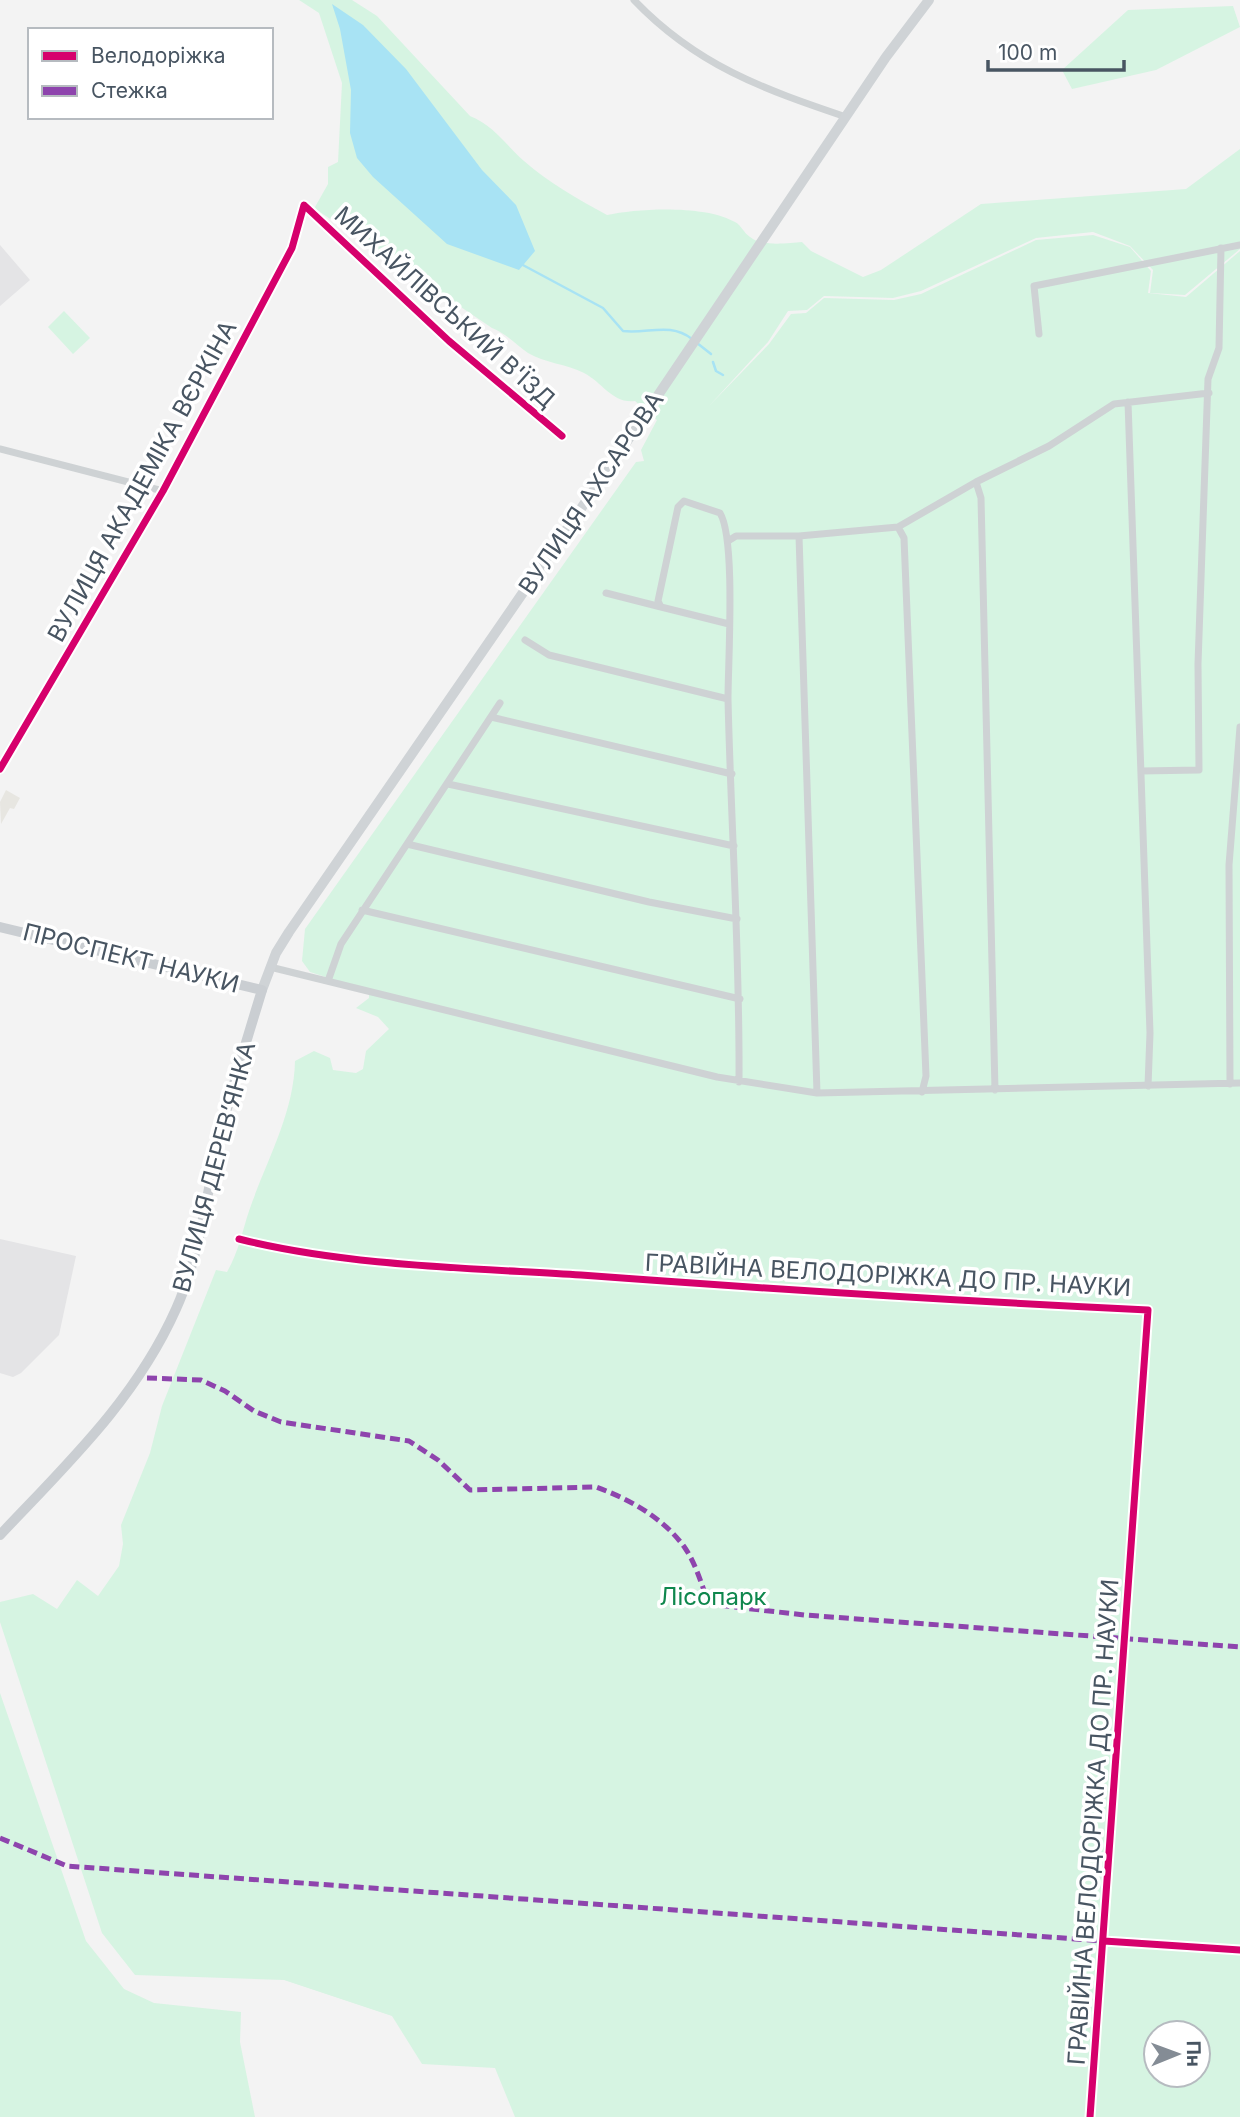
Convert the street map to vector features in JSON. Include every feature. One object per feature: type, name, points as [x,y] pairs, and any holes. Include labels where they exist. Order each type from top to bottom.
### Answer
[{"type":"main road","name":"ВУЛИЦЯ АХСАРОВА","points":[[262,990],[270,967],[303,912],[611,465],[893,46],[929,0]]},
{"type":"main road","name":"ПРОСПЕКТ НАУКИ","points":[[0,927],[262,990]]},
{"type":"main road","name":"ВУЛИЦЯ ДЕРЕВ’ЯНКА","points":[[0,1535],[103,1426],[142,1373],[176,1310],[194,1259],[217,1148],[262,990]]},
{"type":"street","points":[[634,0],[673,38],[712,64],[775,93],[846,117]]},
{"type":"street","name":"МИХАЙЛІВСЬКИЙ В'ЇЗД","points":[[304,205],[449,341],[562,436]]},
{"type":"street","name":"ВУЛИЦЯ АКАДЕМІКА ВЄРКІНА","points":[[0,769],[163,491],[292,248],[304,205]]},
{"type":"street","points":[[1039,334],[1034,286],[1240,245]]},
{"type":"street","points":[[1141,771],[1199,770],[1199,638],[1208,379],[1219,348],[1221,248]]},
{"type":"street","points":[[728,541],[736,536],[799,536],[898,527],[976,482],[1049,446],[1105,407],[1209,393]]},
{"type":"street","points":[[1128,402],[1150,1033],[1148,1086]]},
{"type":"street","points":[[0,449],[163,491]]},
{"type":"street","points":[[976,482],[981,498],[995,1090]]},
{"type":"street","points":[[661,607],[658,596],[681,503],[689,501],[720,513],[728,541],[728,699],[740,999],[739,1082]]},
{"type":"street","points":[[898,527],[904,538],[905,552],[926,1076],[922,1092]]},
{"type":"street","points":[[799,536],[817,1093]]},
{"type":"street","points":[[606,593],[729,624]]},
{"type":"street","points":[[525,640],[549,655],[728,699]]},
{"type":"street","points":[[328,981],[341,944],[500,703]]},
{"type":"street","points":[[491,717],[732,774]]},
{"type":"street","points":[[1230,1084],[1229,865],[1240,727]]},
{"type":"street","points":[[447,784],[734,846]]},
{"type":"street","points":[[407,844],[649,902],[737,919]]},
{"type":"street","points":[[362,911],[740,999]]},
{"type":"street","points":[[270,967],[739,1082],[817,1093],[1240,1083]]},
{"type":"shaded area","points":[[0,245],[30,280],[0,306]]},
{"type":"shaded area","points":[[6,790],[20,798],[14,809],[10,808],[1,824],[0,802]]},
{"type":"shaded area","points":[[0,1239],[76,1256],[59,1335],[21,1373],[13,1377],[0,1373]]},
{"type":"green space","name":"Лісопарк","points":[[299,0],[352,0],[377,16],[470,116],[492,130],[543,176],[607,215],[654,210],[707,213],[735,222],[750,237],[761,242],[802,242],[811,251],[863,277],[881,270],[981,204],[1186,189],[1240,149],[1240,249],[1185,295],[1150,293],[1153,270],[1130,246],[1093,232],[1036,238],[921,291],[893,298],[824,296],[807,310],[788,311],[768,342],[709,406],[769,344],[791,314],[806,313],[824,298],[894,300],[921,294],[1036,240],[1093,235],[1130,247],[1151,271],[1148,293],[1186,297],[1240,251],[1240,2117],[515,2117],[495,2068],[422,2064],[392,2016],[284,1980],[135,1975],[102,1933],[0,1622],[0,1602],[33,1594],[57,1609],[77,1580],[98,1596],[119,1566],[123,1544],[121,1525],[150,1453],[162,1406],[216,1270],[227,1272],[235,1257],[290,1100],[295,1061],[314,1051],[330,1058],[333,1070],[356,1073],[363,1069],[366,1051],[389,1029],[378,1017],[356,1008],[369,998],[369,991],[310,972],[302,961],[305,929],[636,462],[644,461],[641,450],[657,420],[635,401],[614,396],[584,373],[528,353],[507,336],[317,210],[315,207],[328,184],[328,167],[338,162],[342,83],[319,13]]},
{"type":"green space","points":[[1233,6],[1240,27],[1156,70],[1072,89],[1062,70],[1128,10]]},
{"type":"green space","points":[[64,311],[90,338],[73,354],[48,327]]},
{"type":"green space","points":[[0,1693],[86,1941],[124,1989],[154,2003],[241,2012],[240,2042],[255,2117],[0,2117]]},
{"type":"water","points":[[332,4],[363,25],[406,69],[482,170],[516,205],[535,251],[519,270],[447,244],[373,177],[357,158],[350,133],[351,90],[340,29]]},
{"type":"waterway","points":[[521,264],[603,308],[623,331],[667,330],[692,339]]},
{"type":"waterway","points":[[697,343],[711,354]]},
{"type":"waterway","points":[[713,362],[716,371],[723,375]]},
{"type":"marked path","points":[[147,1378],[201,1380],[225,1391],[254,1411],[281,1422],[409,1441],[438,1460],[470,1490],[596,1487],[645,1511],[676,1537],[692,1561],[709,1604],[804,1615],[1240,1647]]},
{"type":"marked path","points":[[0,1838],[67,1866],[1104,1941]]},
{"type":"cycle path","points":[[0,769],[163,491],[292,248],[304,205],[449,341],[562,436]]},
{"type":"cycle path","name":"ГРАВІЙНА ВЕЛОДОРІЖКА ДО ПР. НАУКИ","points":[[239,1239],[322,1255],[409,1264],[1148,1310],[1090,2117]]},
{"type":"cycle path","name":"ГРАВІЙНА ВЕЛОДОРІЖКА ДО ПР. НАУКИ","points":[[1104,1941],[1240,1950]]}]
